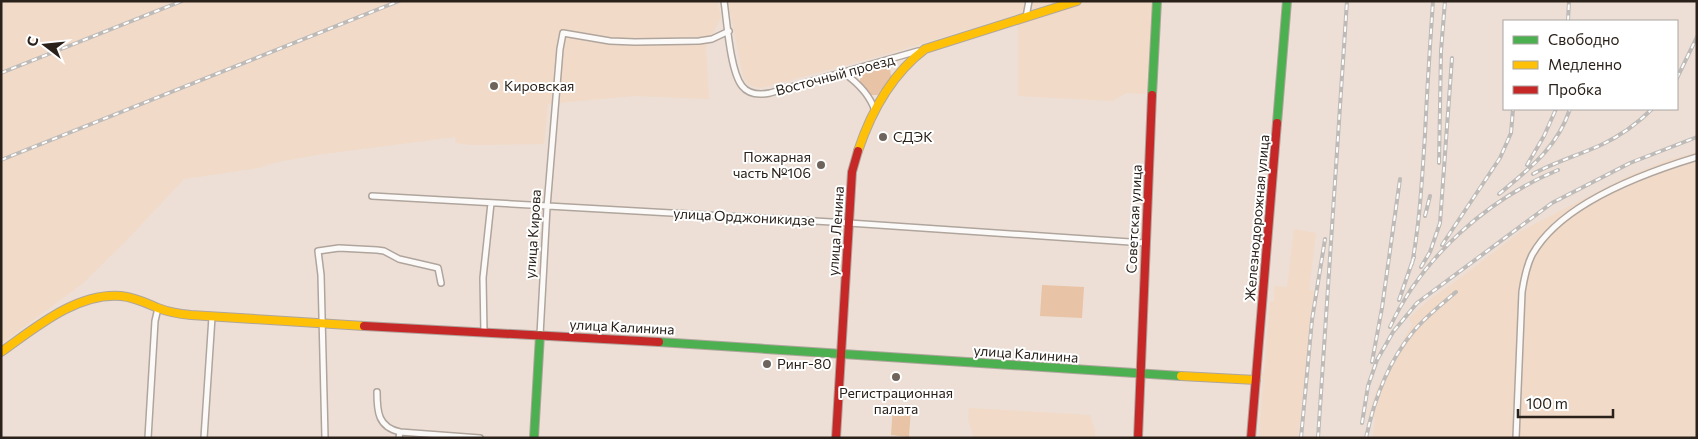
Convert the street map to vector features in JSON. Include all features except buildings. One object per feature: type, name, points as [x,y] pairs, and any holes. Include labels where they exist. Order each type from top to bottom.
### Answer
[{"type":"street","name":"Восточный проезд","points":[[724,1],[738,80],[742,86],[752,93],[770,93],[926,49]]},
{"type":"street","points":[[1026,17],[1029,1]]},
{"type":"street","points":[[926,49],[1077,1]]},
{"type":"street","name":"Советская улица","points":[[1138,438],[1157,1]]},
{"type":"street","name":"Железнодорожная улица","points":[[1251,438],[1287,1]]},
{"type":"street","name":"улица Кирова","points":[[534,438],[547,207],[560,49],[563,33],[610,41],[635,42],[706,40],[729,31]]},
{"type":"street","name":"улица Ленина","points":[[836,438],[840,354],[854,164],[861,141],[875,111],[904,68],[926,49]]},
{"type":"street","points":[[844,73],[857,83],[868,96],[875,111]]},
{"type":"street","points":[[1516,438],[1522,292],[1525,274],[1533,254],[1558,226],[1598,196],[1636,178],[1697,157]]},
{"type":"street","name":"улица Орджоникидзе","points":[[372,196],[849,223],[1145,243]]},
{"type":"street","points":[[484,333],[483,278],[491,203]]},
{"type":"street","points":[[326,438],[321,275],[318,250],[339,248],[384,251],[399,258],[438,268],[441,283]]},
{"type":"street","name":"улица Калинина","points":[[2,352],[62,313],[97,298],[119,296],[186,315],[212,317],[540,336],[627,339],[1256,380]]},
{"type":"street","points":[[148,438],[155,321],[158,308]]},
{"type":"street","points":[[204,438],[212,317]]},
{"type":"street","points":[[377,392],[382,423],[399,435],[480,438]]},
{"type":"shaded area","points":[[1,1],[718,1],[721,18],[706,47],[709,99],[634,96],[548,104],[544,144],[471,145],[456,143],[455,137],[316,155],[273,163],[259,168],[184,179],[126,241],[82,284],[1,344]]},
{"type":"shaded area","points":[[728,1],[1060,1],[891,53],[761,88],[747,83],[743,76]]},
{"type":"shaded area","points":[[1090,1],[1153,1],[1146,94],[1126,93],[1113,101],[1018,96],[1018,24]]},
{"type":"shaded area","points":[[885,66],[890,68],[891,76],[878,95],[871,95],[860,83],[860,75],[862,72]]},
{"type":"shaded area","points":[[1697,152],[1697,438],[1373,438],[1375,418],[1368,415],[1377,388],[1412,324],[1409,318],[1429,300],[1521,231],[1626,177],[1665,161]]},
{"type":"shaded area","points":[[1294,229],[1316,233],[1309,290],[1315,291],[1298,438],[1259,438],[1263,379],[1261,378],[1261,373],[1264,373],[1270,302],[1274,301],[1274,286],[1287,287]]},
{"type":"shaded area","points":[[1042,285],[1084,287],[1082,318],[1040,316]]},
{"type":"shaded area","points":[[893,406],[911,407],[909,437],[891,435]]},
{"type":"shaded area","points":[[969,408],[1090,415],[1095,438],[974,438],[968,419]]},
{"type":"railway","points":[[1,73],[182,1]]},
{"type":"railway","points":[[1,160],[399,1]]},
{"type":"railway","points":[[1318,438],[1347,1]]},
{"type":"railway","points":[[1412,264],[1422,183],[1433,1]]},
{"type":"railway","points":[[1439,163],[1441,51],[1445,1]]},
{"type":"railway","points":[[1568,20],[1569,1]]},
{"type":"railway","points":[[1678,76],[1697,37]]},
{"type":"railway","points":[[1421,267],[1430,252],[1440,223],[1452,58]]},
{"type":"railway","points":[[1442,245],[1500,158],[1511,133],[1513,110]]},
{"type":"railway","points":[[1527,165],[1544,136],[1556,110]]},
{"type":"railway","points":[[1499,194],[1532,166],[1550,146],[1558,135],[1570,110]]},
{"type":"railway","points":[[1533,174],[1608,141],[1628,129],[1651,110]]},
{"type":"railway","points":[[1362,423],[1368,386],[1377,360],[1393,332],[1417,303],[1552,203],[1630,163],[1697,137]]},
{"type":"railway","points":[[1390,327],[1420,277],[1460,233],[1507,197],[1532,182],[1558,170]]},
{"type":"railway","points":[[1372,362],[1382,308],[1400,179]]},
{"type":"railway","points":[[1425,216],[1430,196]]},
{"type":"railway","points":[[1301,438],[1312,320],[1325,239]]},
{"type":"railway","points":[[1399,300],[1414,257]]},
{"type":"railway","points":[[1366,438],[1383,382],[1396,356],[1418,326],[1456,292]]},
{"type":"traffic: fast","points":[[1152,95],[1157,1]]},
{"type":"traffic: fast","points":[[1277,123],[1287,1]]},
{"type":"traffic: fast","points":[[534,438],[540,335]]},
{"type":"traffic: fast","points":[[659,342],[1181,376]]},
{"type":"traffic: slow","points":[[858,151],[869,122],[884,95],[902,70],[925,49],[1077,1]]},
{"type":"traffic: slow","points":[[1,352],[57,314],[88,300],[105,296],[121,296],[140,300],[166,311],[187,315],[364,326]]},
{"type":"traffic: slow","points":[[1181,376],[1256,380]]},
{"type":"traffic: jam","points":[[1138,438],[1152,95]]},
{"type":"traffic: jam","points":[[1251,438],[1277,123]]},
{"type":"traffic: jam","points":[[836,438],[852,172],[858,151]]},
{"type":"traffic: jam","points":[[364,326],[659,342]]},
{"type":"place","name":"Кировская","points":[[494,86]]},
{"type":"place","name":"СДЭК","points":[[883,137]]},
{"type":"place","name":"Пожарная часть №106","points":[[821,165]]},
{"type":"place","name":"Ринг-80","points":[[767,364]]},
{"type":"place","name":"Регистрационная палата","points":[[896,377]]}]
